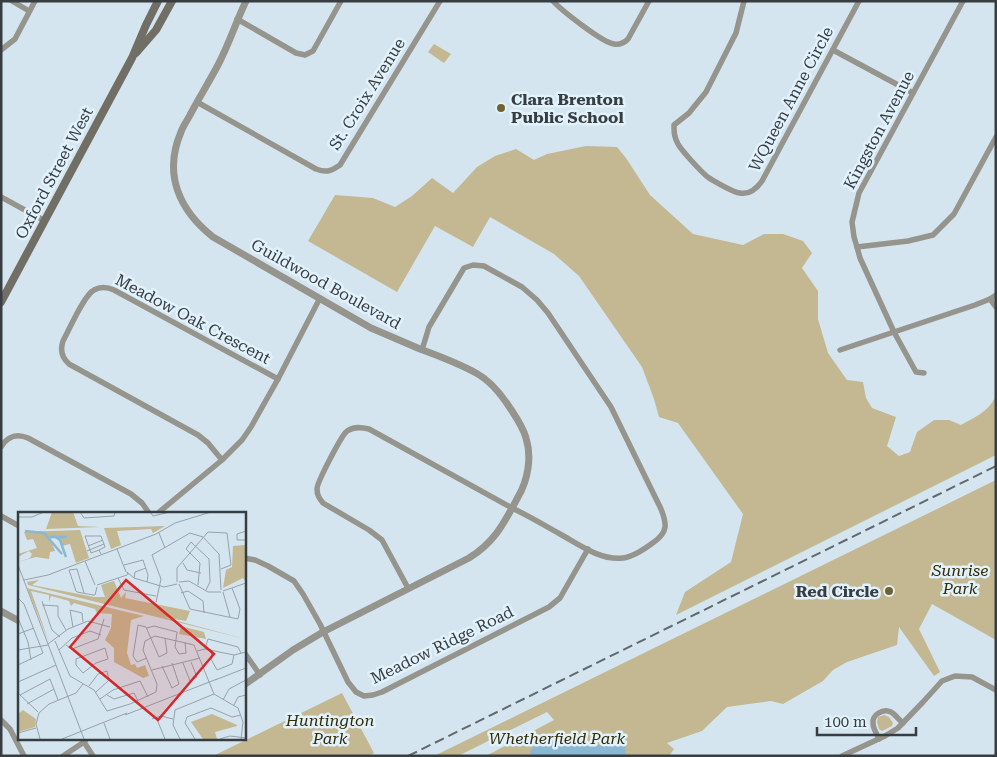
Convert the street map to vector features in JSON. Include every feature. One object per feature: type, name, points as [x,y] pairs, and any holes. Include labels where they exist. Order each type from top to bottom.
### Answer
[{"type":"main road","name":"Oxford Street West","points":[[1,302],[132,58],[158,1]]},
{"type":"main road","name":"Oxford Street West","points":[[132,58],[156,30],[172,1]]},
{"type":"street","points":[[12,1],[30,11]]},
{"type":"street","points":[[1,50],[15,39],[35,1]]},
{"type":"street","name":"Guildwood Boulevard","points":[[245,685],[293,650],[324,632],[479,552],[500,529],[523,488],[529,455],[526,438],[519,422],[491,383],[477,373],[448,359],[371,328],[213,237],[192,217],[178,194],[173,158],[180,132],[219,63],[246,1]]},
{"type":"street","points":[[237,19],[296,53],[305,55],[313,51],[340,1]]},
{"type":"street","name":"St. Croix Avenue","points":[[197,102],[316,169],[325,172],[332,171],[340,165],[440,1]]},
{"type":"street","points":[[553,1],[602,40],[612,44],[619,44],[628,39],[649,1]]},
{"type":"street","name":"WQueen Anne Circle","points":[[744,1],[736,33],[706,92],[697,104],[674,125],[674,134],[678,144],[708,177],[740,193],[749,192],[762,181],[859,1]]},
{"type":"street","name":"Kingston Avenue","points":[[924,373],[916,372],[894,332],[860,258],[852,222],[859,193],[963,1]]},
{"type":"street","points":[[833,50],[914,93]]},
{"type":"street","points":[[857,247],[908,241],[933,235],[954,214],[996,137]]},
{"type":"street","points":[[1,197],[45,221]]},
{"type":"street","points":[[408,588],[382,540],[369,530],[323,503],[318,497],[317,487],[345,433],[352,428],[361,427],[369,430],[588,549],[613,558],[625,558],[648,546],[661,537],[665,529],[665,520],[658,504],[610,407],[553,320],[537,300],[522,287],[484,266],[474,264],[464,268],[429,327],[422,350]]},
{"type":"street","name":"Meadow Oak Crescent","points":[[222,460],[208,443],[198,435],[65,361],[61,354],[63,341],[88,296],[99,288],[106,287],[114,290],[278,379]]},
{"type":"street","points":[[840,350],[990,299],[996,295]]},
{"type":"street","points":[[159,512],[222,460],[242,440],[278,379],[320,298]]},
{"type":"street","points":[[990,299],[996,307]]},
{"type":"street","points":[[1,447],[6,440],[13,436],[28,438],[131,494],[148,512]]},
{"type":"street","points":[[1,516],[18,525]]},
{"type":"street","name":"Meadow Ridge Road","points":[[245,558],[268,566],[294,581],[324,632],[348,682],[356,692],[364,696],[373,695],[399,683],[549,606],[560,598],[588,549]]},
{"type":"street","points":[[1,611],[18,620]]},
{"type":"street","points":[[245,653],[260,674]]},
{"type":"street","points":[[842,756],[892,732],[903,723],[942,681],[955,676],[972,677],[996,690]]},
{"type":"street","points":[[879,739],[872,722],[875,715],[879,712],[891,712],[903,723]]},
{"type":"street","points":[[1,720],[10,729],[24,756]]},
{"type":"street","points":[[63,756],[86,740],[93,756]]},
{"type":"green space","points":[[434,44],[451,54],[444,63],[428,52]]},
{"type":"green space","points":[[586,146],[617,147],[650,195],[693,234],[743,245],[764,234],[783,234],[803,241],[812,253],[802,268],[818,291],[818,319],[828,353],[847,380],[863,382],[866,398],[872,408],[896,417],[887,446],[899,456],[910,452],[917,432],[934,420],[949,420],[961,425],[986,409],[996,395],[996,455],[676,615],[685,592],[731,562],[743,514],[678,423],[659,417],[642,367],[579,276],[554,254],[490,217],[473,247],[435,226],[397,292],[308,241],[335,195],[373,198],[395,207],[412,196],[432,178],[453,193],[477,167],[495,156],[516,149],[534,160],[547,154]]},
{"type":"green space","points":[[996,480],[996,640],[932,604],[919,629],[940,672],[934,676],[899,627],[897,645],[847,662],[833,670],[823,681],[783,704],[771,701],[727,707],[702,731],[667,743],[674,749],[669,756],[486,756],[554,720],[547,712],[458,756],[434,756]]},
{"type":"green space","name":"Huntington Park","points":[[342,693],[374,753],[369,756],[213,756]]},
{"type":"green space","points":[[884,715],[889,717],[893,723],[892,726],[882,731],[879,729],[877,722],[878,717]]},
{"type":"water","points":[[562,736],[597,745],[625,745],[626,756],[531,756],[530,751],[541,742],[553,737]]},
{"type":"railway","points":[[408,756],[996,466]]},
{"type":"place","name":"Clara Brenton Public School","points":[[501,108]]},
{"type":"place","name":"Red Circle","points":[[889,591]]},
{"type":"park label","name":"Sunrise Park","points":[[960,579]]},
{"type":"park label","name":"Whetherfield Park","points":[[557,738]]}]
